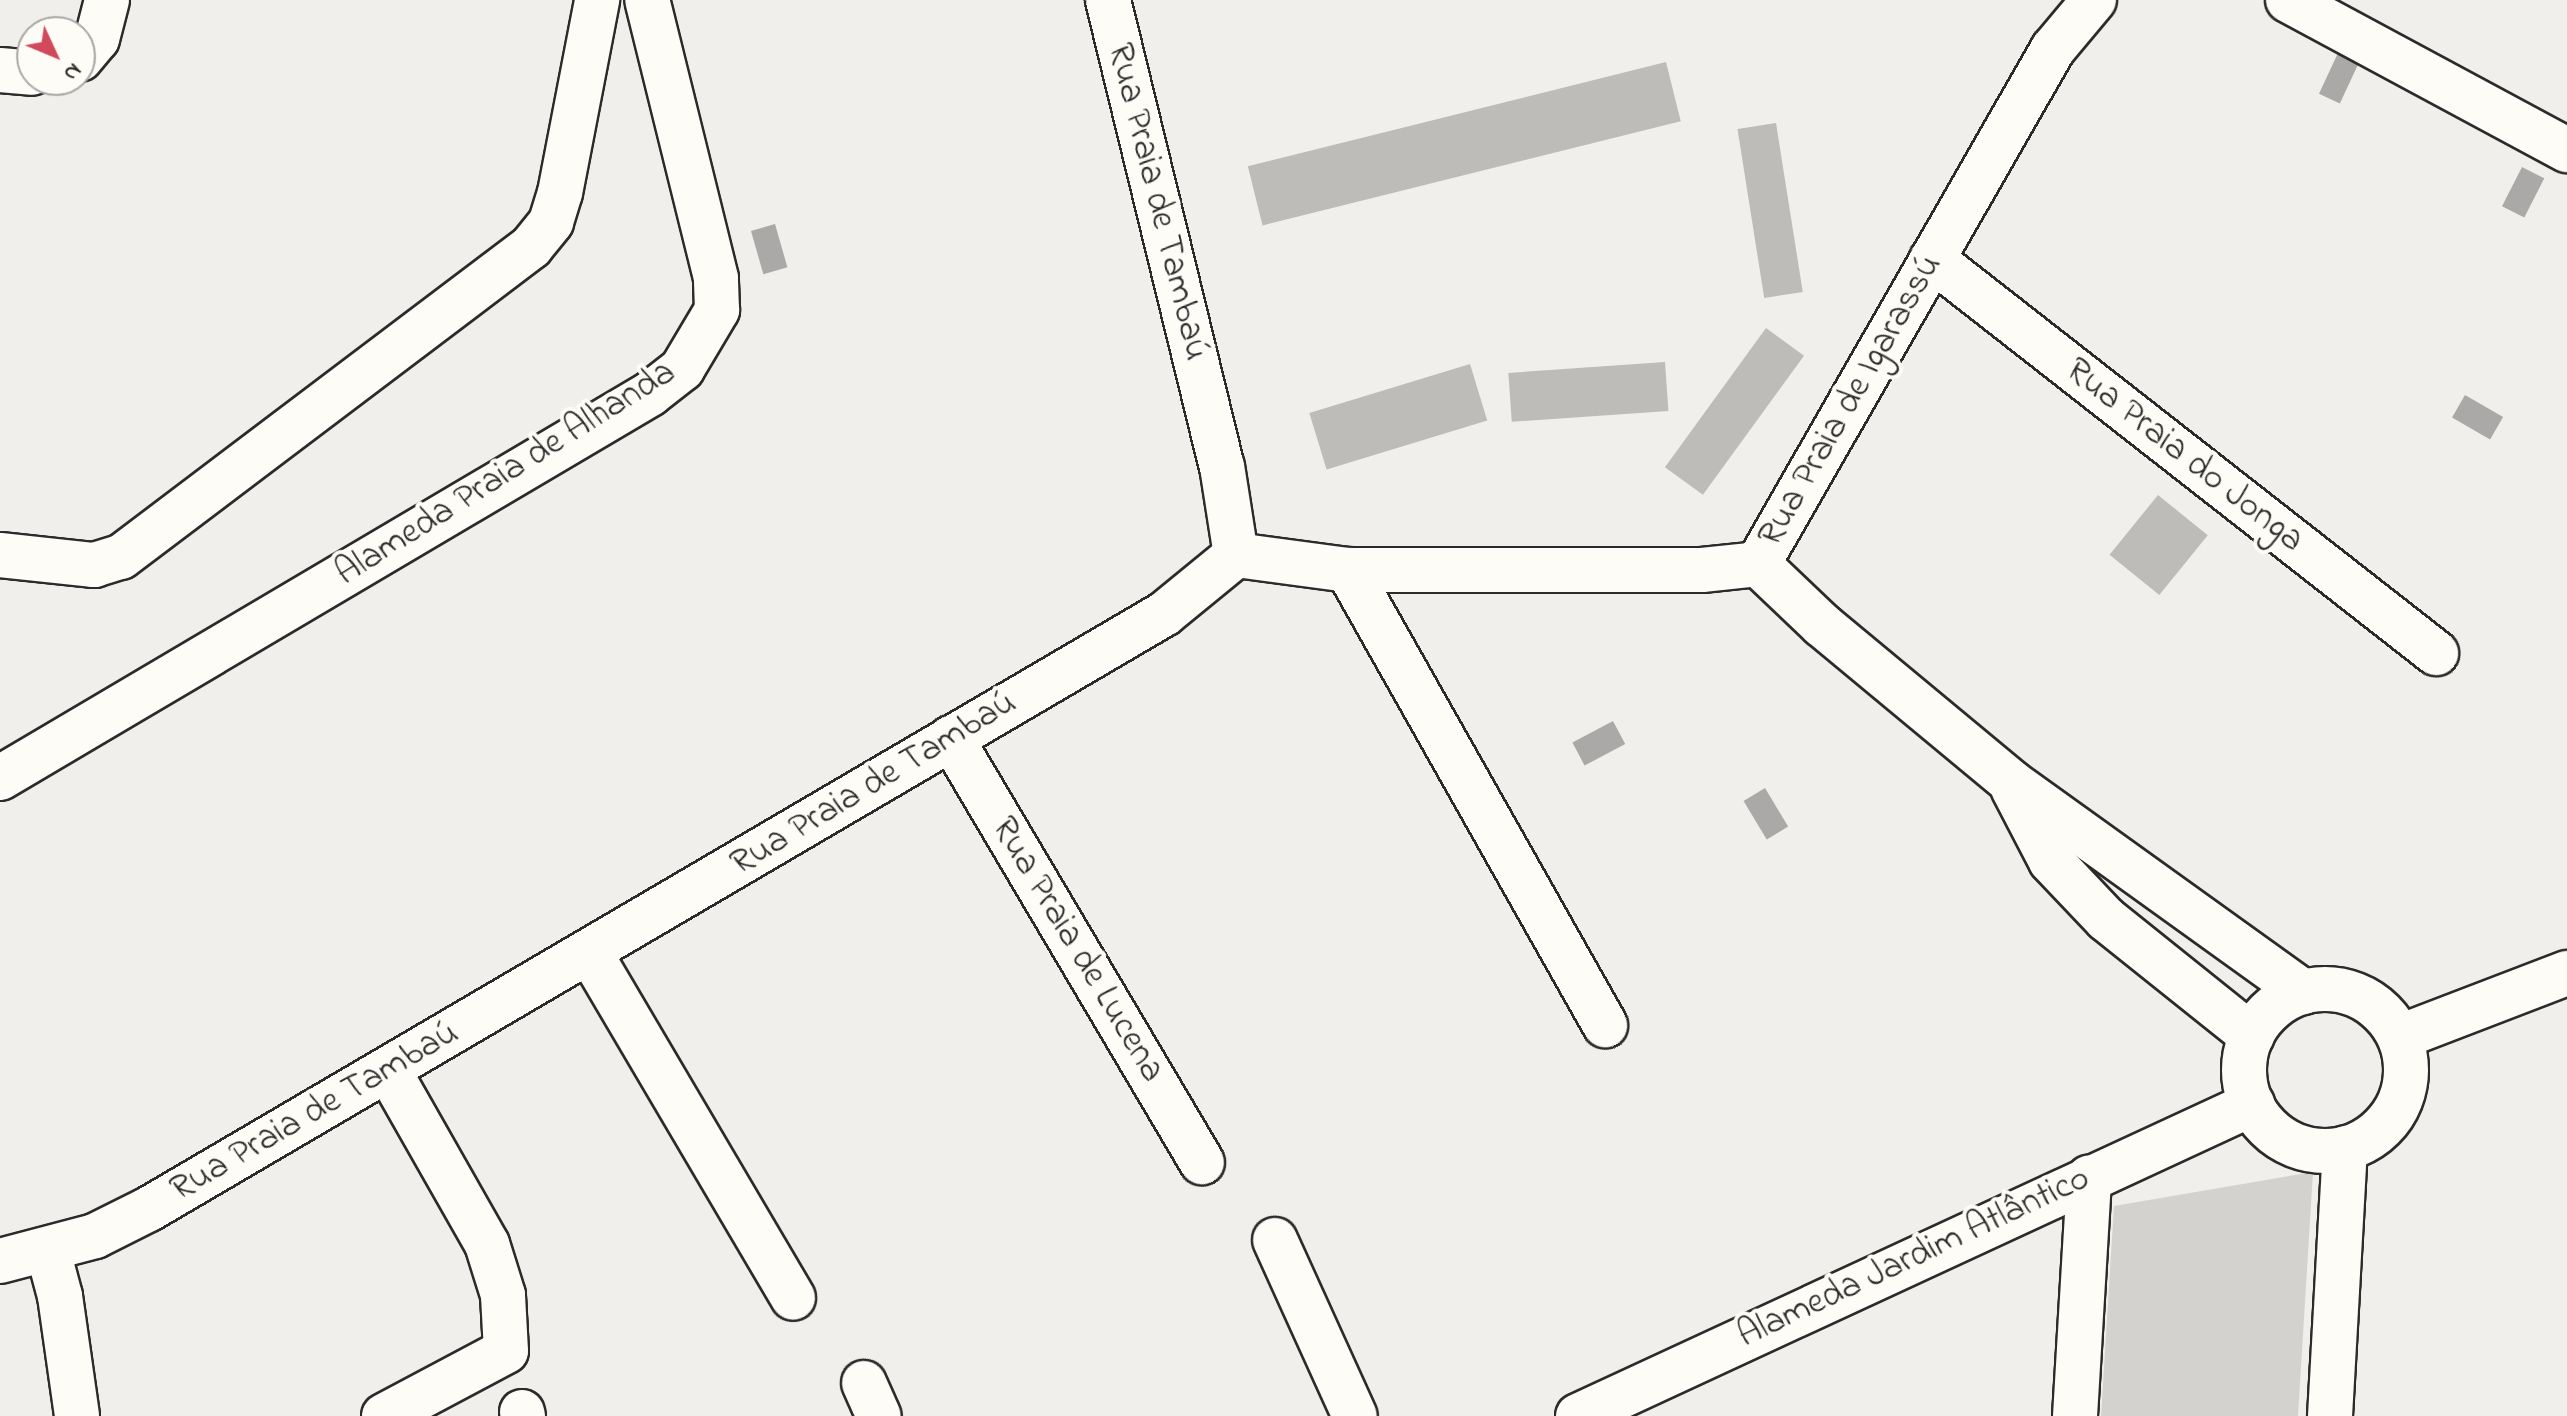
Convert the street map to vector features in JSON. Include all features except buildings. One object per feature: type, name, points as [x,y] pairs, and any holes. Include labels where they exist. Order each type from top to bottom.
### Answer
[{"type":"street","points":[[96,40],[107,0]]},
{"type":"street","points":[[0,555],[94,565],[121,557],[531,247],[551,222],[560,193],[597,0]]},
{"type":"street","name":"Alameda Praia de Alhanda","points":[[0,778],[650,394],[682,369],[717,310],[716,278],[647,0]]},
{"type":"street","name":"Rua Praia de Tambaú","points":[[0,1261],[48,1251],[95,1236],[149,1209],[1164,614],[1236,555],[1222,466],[1108,0]]},
{"type":"street","name":"Rua Praia de Igarassú","points":[[1236,555],[1348,570],[1702,570],[1758,564],[2053,49],[2094,0]]},
{"type":"street","points":[[2288,0],[2567,150]]},
{"type":"street","name":"Rua Praia do Jonga","points":[[1932,259],[2436,653]]},
{"type":"street","points":[[1758,564],[1822,625],[2011,782],[2303,992]]},
{"type":"street","points":[[1348,570],[1605,1025]]},
{"type":"street","name":"Rua Praia de Lucena","points":[[951,738],[1202,1162]]},
{"type":"street","points":[[2011,782],[2051,861],[2106,919],[2252,1036]]},
{"type":"street","points":[[590,953],[793,1298]]},
{"type":"street","points":[[2400,1037],[2567,973]]},
{"type":"street","points":[[2338,990],[2370,1001],[2400,1037],[2406,1076],[2393,1114],[2364,1141],[2345,1148],[2301,1148],[2264,1123],[2252,1104],[2245,1058],[2252,1036],[2264,1016],[2303,992],[2338,990]]},
{"type":"street","points":[[384,1416],[506,1351],[503,1295],[487,1244],[388,1070]]},
{"type":"street","name":"Alameda Jardim Atlântico","points":[[1578,1416],[2252,1104]]},
{"type":"street","points":[[2330,1416],[2345,1148]]},
{"type":"street","points":[[2075,1416],[2089,1177]]},
{"type":"street","points":[[1275,1240],[1355,1416]]},
{"type":"street","points":[[48,1251],[60,1296],[77,1416]]},
{"type":"shaded area","points":[[2338,53],[2359,63],[2340,104],[2319,94]]},
{"type":"shaded area","points":[[2522,167],[2544,178],[2524,218],[2502,206]]},
{"type":"shaded area","points":[[775,224],[787,267],[763,274],[751,231]]},
{"type":"shaded area","points":[[2465,395],[2503,417],[2490,440],[2452,418]]},
{"type":"shaded area","points":[[1613,721],[1625,744],[1585,766],[1572,743]]},
{"type":"shaded area","points":[[1765,788],[1788,827],[1767,839],[1744,801]]},
{"type":"shaded area","points":[[2313,1172],[2298,1416],[2101,1416],[2114,1206]]}]
